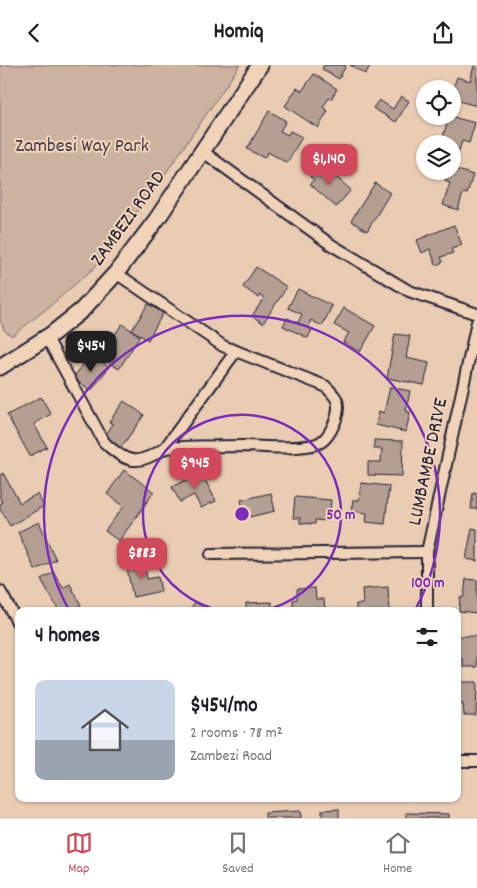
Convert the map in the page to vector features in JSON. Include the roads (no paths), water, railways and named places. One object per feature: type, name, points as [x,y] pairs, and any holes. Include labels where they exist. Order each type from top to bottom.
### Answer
[{"type":"main road","name":"ZAMBEZI ROAD","points":[[0,367],[47,338],[82,309],[116,273],[157,219],[260,65]]},
{"type":"street","points":[[202,151],[330,244],[409,291],[477,314]]},
{"type":"street","points":[[116,273],[223,346],[325,386],[333,393],[339,404],[338,413],[329,434],[320,443],[290,447],[214,446],[165,448]]},
{"type":"street","name":"LUMBAMBE DRIVE","points":[[428,607],[427,552],[477,322]]},
{"type":"street","points":[[47,338],[104,442],[118,455],[134,461],[151,458],[165,448],[236,351]]},
{"type":"street","points":[[211,554],[427,552]]},
{"type":"street","points":[[0,591],[15,618]]},
{"type":"street","points":[[461,761],[477,761]]},
{"type":"park label","name":"Zambesi Way Park","points":[[82,147]]}]
